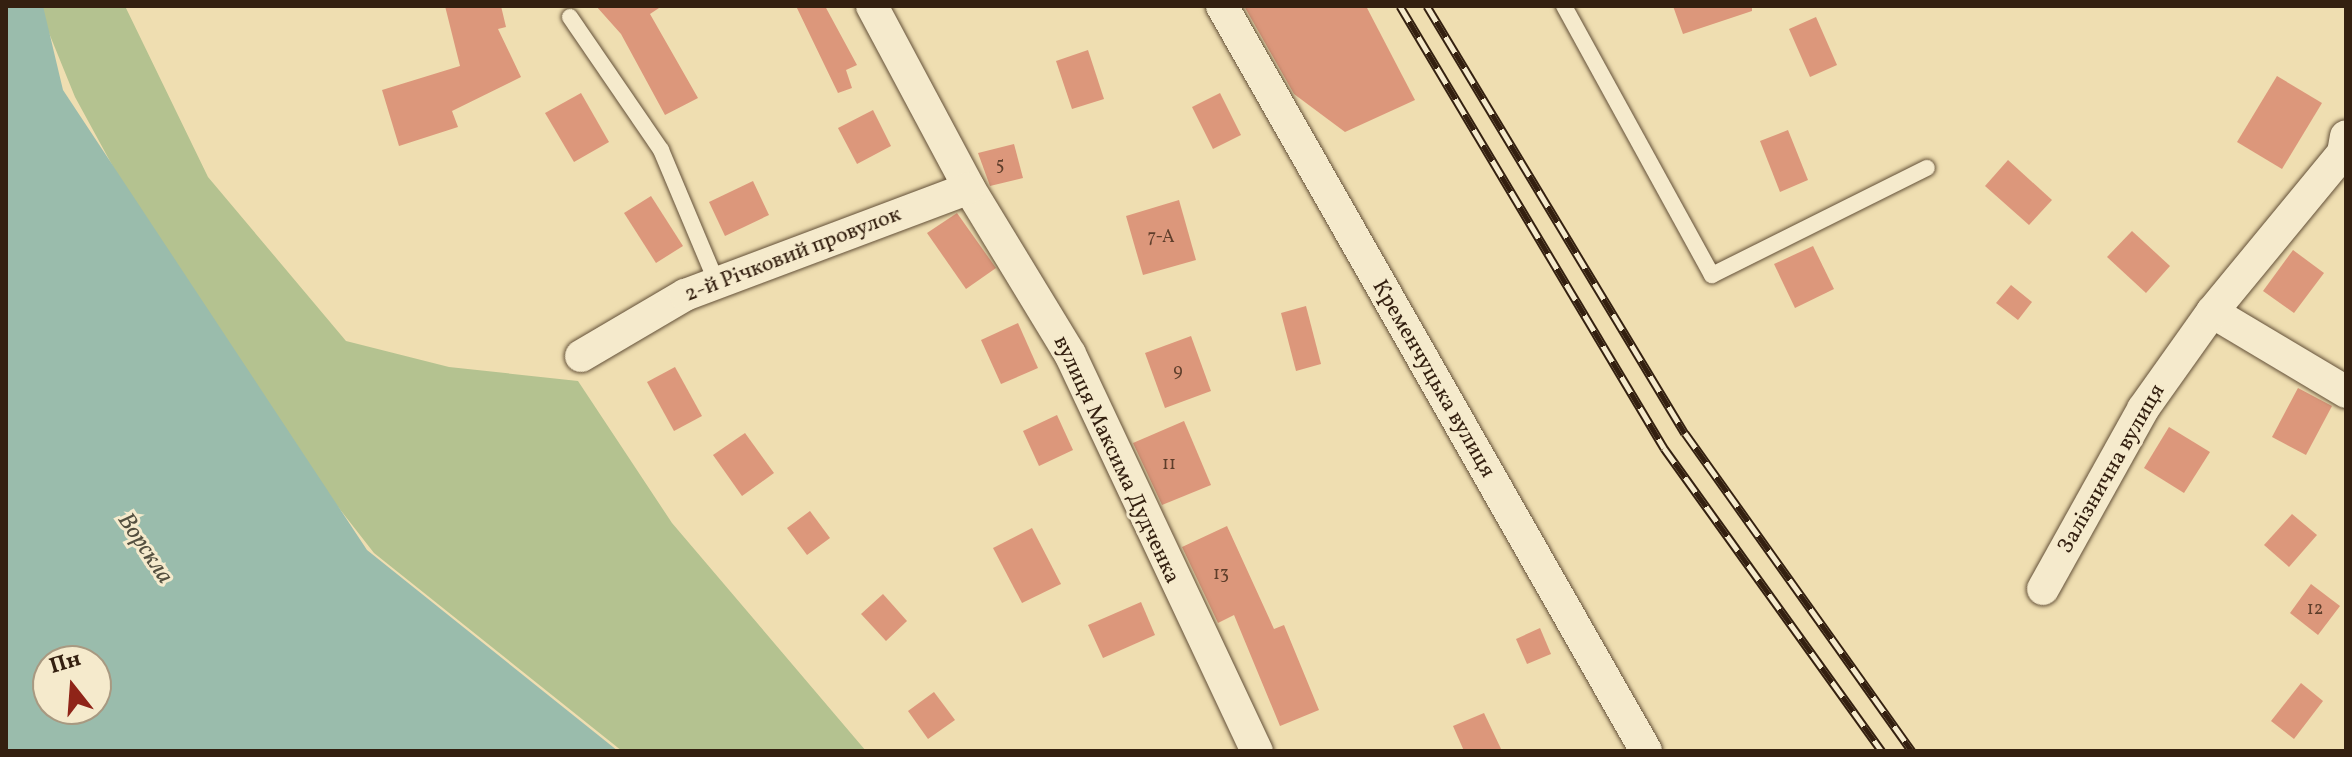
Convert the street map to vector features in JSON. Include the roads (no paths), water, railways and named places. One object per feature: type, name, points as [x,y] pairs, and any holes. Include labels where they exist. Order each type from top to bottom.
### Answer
[{"type":"street","name":"вулиця Максима Дудченка","points":[[872,6],[969,188],[1070,354],[1257,751]]},
{"type":"street","name":"Кременчуцька вулиця","points":[[1222,6],[1646,751]]},
{"type":"street","name":"Залізнична вулиця","points":[[2043,589],[2143,409],[2212,312],[2343,153],[2346,136]]},
{"type":"street","name":"2-й Річковий провулок","points":[[581,356],[717,283],[969,188]]},
{"type":"street","points":[[2212,312],[2346,392]]},
{"type":"lane","points":[[1564,6],[1712,275],[1927,168]]},
{"type":"lane","points":[[570,17],[661,150],[717,283]]},
{"type":"water","name":"Ворскла","points":[[6,6],[43,6],[63,90],[367,550],[618,751],[6,751]]},
{"type":"railway","points":[[1400,6],[1664,448],[1882,751]]},
{"type":"railway","points":[[1427,6],[1685,433],[1912,751]]}]
